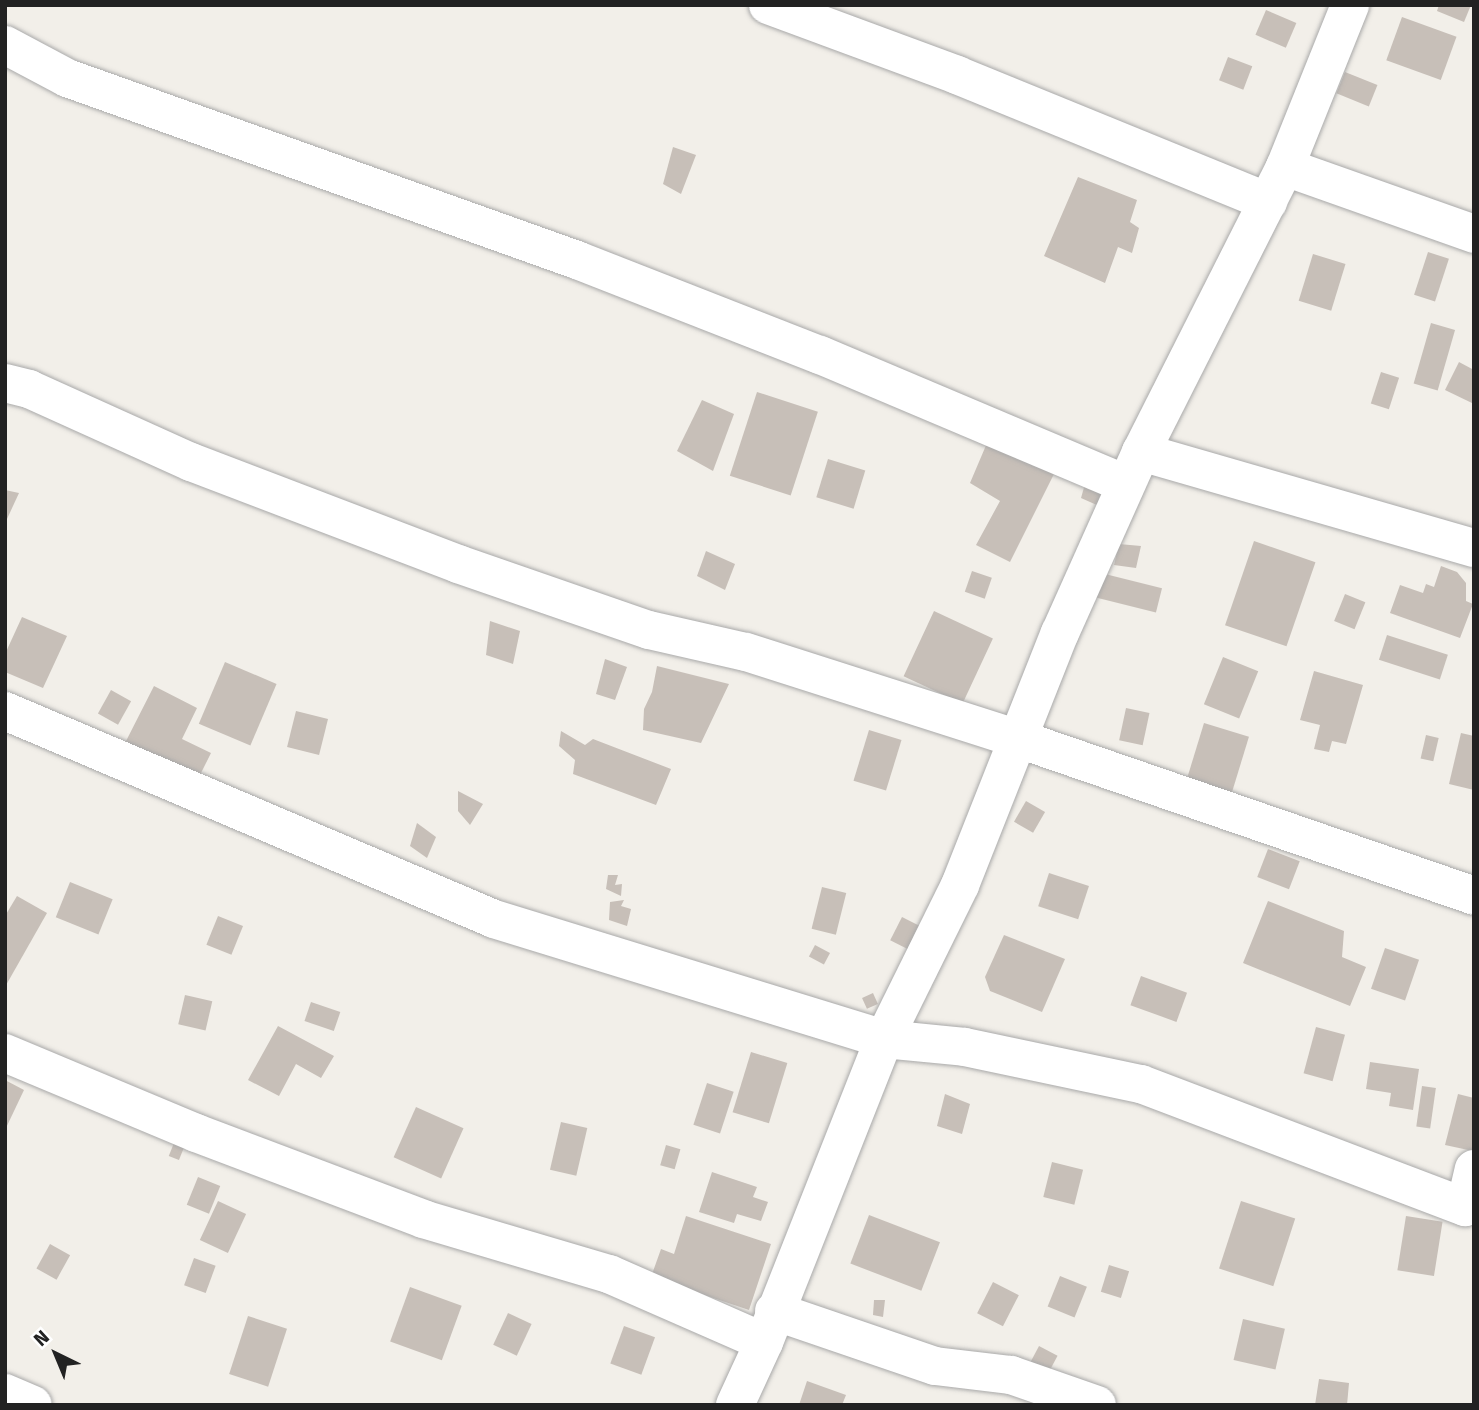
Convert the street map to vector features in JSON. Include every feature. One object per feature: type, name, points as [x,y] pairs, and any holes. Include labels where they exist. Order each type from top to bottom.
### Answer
[{"type":"street","points":[[768,5],[957,75],[1268,202]]},
{"type":"street","points":[[735,1405],[884,1040],[960,885],[1016,738],[1133,468],[1285,167],[1350,5]]},
{"type":"street","points":[[5,45],[67,78],[590,265],[820,355],[1133,468],[1474,548]]},
{"type":"street","points":[[1285,167],[1474,234]]},
{"type":"street","points":[[5,383],[29,389],[191,462],[458,564],[649,630],[746,652],[1016,738],[1474,896]]},
{"type":"street","points":[[5,711],[494,919],[884,1040],[965,1047],[1141,1084],[1469,1208],[1474,1169]]},
{"type":"street","points":[[5,1053],[195,1133],[423,1219],[609,1274],[769,1326],[935,1366],[1010,1375],[1097,1405]]},
{"type":"street","points":[[5,1394],[33,1405]]},
{"type":"building","points":[[1439,5],[1471,5],[1464,22],[1437,11]]},
{"type":"building","points":[[1266,10],[1296,23],[1286,48],[1255,35]]},
{"type":"building","points":[[1402,17],[1457,37],[1441,80],[1386,60]]},
{"type":"building","points":[[1228,57],[1252,66],[1243,90],[1219,80]]},
{"type":"building","points":[[1345,72],[1377,85],[1369,106],[1336,93]]},
{"type":"building","points":[[673,147],[696,155],[681,194],[663,184]]},
{"type":"building","points":[[1078,177],[1137,200],[1130,222],[1139,228],[1132,253],[1118,247],[1105,283],[1044,256]]},
{"type":"building","points":[[1428,252],[1449,259],[1435,302],[1414,295]]},
{"type":"building","points":[[1313,254],[1346,264],[1331,311],[1299,301]]},
{"type":"building","points":[[1431,323],[1455,330],[1438,390],[1414,384]]},
{"type":"building","points":[[1459,362],[1474,370],[1474,404],[1445,390]]},
{"type":"building","points":[[1381,372],[1399,378],[1389,409],[1371,403]]},
{"type":"building","points":[[757,392],[818,412],[791,495],[730,476]]},
{"type":"building","points":[[702,400],[734,414],[713,471],[677,451]]},
{"type":"building","points":[[987,443],[1057,468],[1010,562],[976,545],[1000,501],[970,483]]},
{"type":"building","points":[[828,459],[865,470],[854,509],[816,497]]},
{"type":"building","points":[[1085,484],[1105,488],[1099,506],[1081,498]]},
{"type":"building","points":[[5,490],[19,493],[7,519],[5,518]]},
{"type":"building","points":[[1254,541],[1315,562],[1286,646],[1225,625]]},
{"type":"building","points":[[1119,544],[1141,546],[1136,568],[1114,565]]},
{"type":"building","points":[[706,551],[735,564],[725,590],[697,576]]},
{"type":"building","points":[[1441,566],[1457,572],[1466,583],[1466,601],[1473,604],[1460,638],[1390,613],[1400,585],[1423,593],[1426,584],[1434,587]]},
{"type":"building","points":[[972,571],[992,578],[985,599],[965,592]]},
{"type":"building","points":[[1097,572],[1162,588],[1156,612],[1091,596]]},
{"type":"building","points":[[1345,594],[1365,602],[1355,629],[1334,621]]},
{"type":"building","points":[[934,611],[993,638],[962,704],[904,676]]},
{"type":"building","points":[[22,617],[67,636],[43,688],[5,672],[5,654]]},
{"type":"building","points":[[490,621],[520,631],[513,664],[486,655]]},
{"type":"building","points":[[1387,635],[1448,655],[1440,680],[1379,660]]},
{"type":"building","points":[[1223,657],[1258,671],[1239,719],[1204,704]]},
{"type":"building","points":[[605,659],[627,667],[615,700],[596,694]]},
{"type":"building","points":[[225,662],[277,684],[250,746],[199,724]]},
{"type":"building","points":[[657,666],[729,684],[701,743],[643,730],[644,709],[652,692]]},
{"type":"building","points":[[1314,671],[1363,685],[1346,744],[1332,741],[1329,752],[1314,749],[1320,725],[1300,720]]},
{"type":"building","points":[[154,686],[197,708],[182,739],[211,753],[198,779],[125,743]]},
{"type":"building","points":[[111,690],[131,701],[118,725],[98,714]]},
{"type":"building","points":[[1126,708],[1149,713],[1143,745],[1119,740]]},
{"type":"building","points":[[296,711],[328,719],[319,755],[287,747]]},
{"type":"building","points":[[1204,723],[1249,737],[1231,796],[1186,782]]},
{"type":"building","points":[[869,730],[902,740],[886,791],[854,781]]},
{"type":"building","points":[[561,731],[585,745],[593,739],[671,769],[656,805],[573,774],[575,760],[559,746]]},
{"type":"building","points":[[1461,733],[1474,736],[1474,790],[1449,784]]},
{"type":"building","points":[[1426,735],[1439,738],[1433,761],[1421,758]]},
{"type":"building","points":[[458,791],[483,804],[470,825],[458,811]]},
{"type":"building","points":[[1026,801],[1045,812],[1033,833],[1014,822]]},
{"type":"building","points":[[417,823],[436,837],[427,858],[410,846]]},
{"type":"building","points":[[1268,849],[1300,861],[1289,889],[1257,877]]},
{"type":"building","points":[[1049,873],[1089,886],[1078,919],[1038,906]]},
{"type":"building","points":[[608,875],[618,875],[615,885],[622,884],[621,896],[606,889]]},
{"type":"building","points":[[70,882],[113,899],[98,934],[56,917]]},
{"type":"building","points":[[822,887],[846,893],[836,935],[812,929]]},
{"type":"building","points":[[17,896],[47,913],[5,987],[5,916]]},
{"type":"building","points":[[624,900],[621,906],[631,909],[627,926],[609,920],[610,902]]},
{"type":"building","points":[[1268,901],[1344,931],[1342,957],[1366,967],[1350,1006],[1243,963]]},
{"type":"building","points":[[218,916],[243,926],[231,955],[206,945]]},
{"type":"building","points":[[902,917],[924,928],[912,952],[890,940]]},
{"type":"building","points":[[1004,935],[1065,959],[1042,1012],[990,991],[985,977]]},
{"type":"building","points":[[815,945],[830,953],[824,964],[809,956]]},
{"type":"building","points":[[1385,948],[1419,960],[1405,1000],[1371,989]]},
{"type":"building","points":[[1141,976],[1187,993],[1176,1022],[1130,1005]]},
{"type":"building","points":[[873,993],[878,1004],[867,1009],[862,998]]},
{"type":"building","points":[[185,995],[212,1001],[206,1031],[178,1024]]},
{"type":"building","points":[[311,1002],[340,1012],[334,1031],[304,1021]]},
{"type":"building","points":[[278,1026],[334,1056],[321,1078],[296,1064],[279,1096],[248,1080]]},
{"type":"building","points":[[1316,1027],[1345,1035],[1333,1081],[1304,1073]]},
{"type":"building","points":[[751,1052],[787,1063],[769,1123],[733,1112]]},
{"type":"building","points":[[1370,1062],[1419,1069],[1413,1110],[1389,1106],[1391,1093],[1366,1089]]},
{"type":"building","points":[[5,1080],[24,1090],[5,1130]]},
{"type":"building","points":[[707,1083],[734,1092],[720,1133],[693,1125]]},
{"type":"building","points":[[1422,1086],[1436,1088],[1430,1129],[1416,1127]]},
{"type":"building","points":[[945,1094],[970,1104],[962,1134],[937,1126]]},
{"type":"building","points":[[1458,1094],[1474,1098],[1473,1151],[1445,1145]]},
{"type":"building","points":[[416,1107],[464,1128],[441,1178],[394,1157]]},
{"type":"building","points":[[561,1122],[587,1128],[576,1176],[550,1170]]},
{"type":"building","points":[[174,1143],[184,1147],[179,1160],[169,1156]]},
{"type":"building","points":[[666,1145],[680,1149],[675,1169],[660,1165]]},
{"type":"building","points":[[1052,1162],[1083,1170],[1074,1205],[1043,1197]]},
{"type":"building","points":[[712,1172],[757,1187],[753,1197],[768,1202],[761,1221],[737,1214],[734,1223],[699,1212]]},
{"type":"building","points":[[198,1177],[220,1186],[209,1214],[187,1205]]},
{"type":"building","points":[[218,1201],[246,1214],[228,1253],[200,1240]]},
{"type":"building","points":[[1241,1201],[1295,1219],[1273,1286],[1219,1269]]},
{"type":"building","points":[[869,1215],[940,1242],[921,1291],[850,1264]]},
{"type":"building","points":[[686,1216],[771,1244],[749,1310],[651,1277],[661,1249],[674,1254]]},
{"type":"building","points":[[1406,1216],[1443,1222],[1434,1276],[1397,1270]]},
{"type":"building","points":[[50,1244],[70,1255],[57,1280],[36,1268]]},
{"type":"building","points":[[194,1258],[216,1266],[206,1293],[184,1285]]},
{"type":"building","points":[[1109,1265],[1129,1271],[1121,1298],[1101,1292]]},
{"type":"building","points":[[1060,1276],[1087,1287],[1075,1317],[1048,1307]]},
{"type":"building","points":[[993,1282],[1019,1295],[1003,1326],[977,1313]]},
{"type":"building","points":[[410,1287],[462,1306],[442,1360],[390,1342]]},
{"type":"building","points":[[874,1300],[885,1300],[883,1317],[873,1315]]},
{"type":"building","points":[[508,1313],[532,1324],[517,1356],[493,1345]]},
{"type":"building","points":[[248,1316],[287,1329],[268,1387],[229,1374]]},
{"type":"building","points":[[1243,1319],[1285,1329],[1275,1370],[1234,1360]]},
{"type":"building","points":[[624,1326],[655,1337],[641,1375],[610,1364]]},
{"type":"building","points":[[1039,1346],[1058,1356],[1048,1374],[1030,1364]]},
{"type":"building","points":[[1319,1379],[1349,1383],[1347,1405],[1315,1405]]},
{"type":"building","points":[[807,1381],[846,1395],[842,1405],[799,1405]]}]
